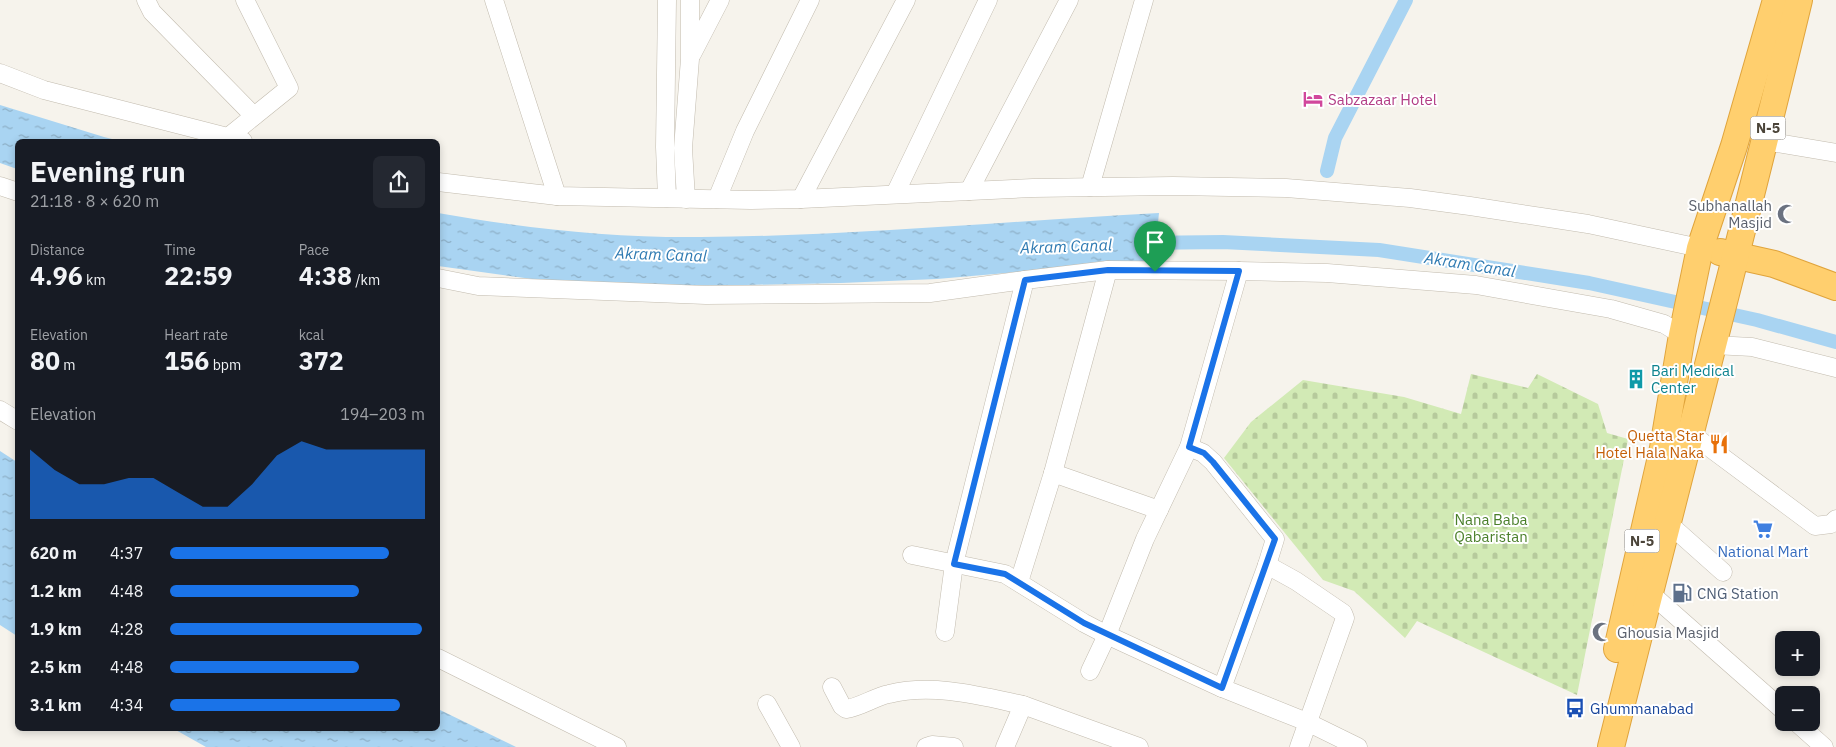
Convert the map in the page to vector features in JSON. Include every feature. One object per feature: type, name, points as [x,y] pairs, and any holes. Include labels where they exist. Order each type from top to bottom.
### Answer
[{"type":"highway","name":"N-5","points":[[1610,747],[1650,593],[1657,536],[1663,448],[1682,335],[1700,248],[1734,146],[1776,0]]},
{"type":"highway","name":"N-5","points":[[1595,747],[1657,536],[1690,433],[1736,260],[1799,0]]},
{"type":"highway","points":[[1700,248],[1736,260],[1774,264],[1836,287]]},
{"type":"street","points":[[146,0],[152,12],[254,116]]},
{"type":"street","points":[[0,73],[44,90],[235,139],[254,116],[289,88],[245,0]]},
{"type":"street","points":[[494,0],[556,196]]},
{"type":"street","points":[[666,0],[665,147],[667,198]]},
{"type":"street","points":[[686,199],[683,148],[690,59],[690,0]]},
{"type":"street","points":[[690,59],[720,0]]},
{"type":"street","points":[[717,199],[744,131],[810,0]]},
{"type":"street","points":[[801,199],[906,0]]},
{"type":"street","points":[[894,194],[988,0]]},
{"type":"street","points":[[969,191],[1069,0]]},
{"type":"street","points":[[1090,187],[1144,0]]},
{"type":"street","points":[[1765,141],[1836,153]]},
{"type":"street","points":[[440,182],[556,196],[686,199],[801,199],[1090,187],[1286,188],[1410,198],[1588,224],[1700,248]]},
{"type":"street","points":[[0,186],[15,191]]},
{"type":"street","points":[[440,278],[478,286],[706,295],[930,292],[1108,270],[1327,272],[1476,286],[1611,309],[1664,324],[1682,335]]},
{"type":"street","points":[[1019,582],[1053,473],[1108,270]]},
{"type":"street","points":[[1090,671],[1107,635],[1145,539],[1189,447],[1239,271]]},
{"type":"street","points":[[945,632],[954,564],[1025,280]]},
{"type":"street","points":[[1714,345],[1752,347],[1836,368]]},
{"type":"street","points":[[0,410],[15,419]]},
{"type":"street","points":[[1690,433],[1814,526],[1831,524],[1836,518]]},
{"type":"street","points":[[1189,447],[1204,453],[1213,462],[1275,539],[1222,688]]},
{"type":"street","points":[[1053,473],[1159,510]]},
{"type":"street","points":[[1657,536],[1723,572]]},
{"type":"street","points":[[912,554],[1005,574],[1084,623],[1107,635],[1222,688],[1307,722],[1358,747]]},
{"type":"street","points":[[1267,565],[1296,581],[1346,615],[1299,747]]},
{"type":"street","points":[[1650,593],[1775,703]]},
{"type":"street","points":[[440,659],[617,747]]},
{"type":"street","points":[[832,687],[842,706],[846,709],[890,693],[955,691],[1023,705],[1139,747]]},
{"type":"street","points":[[767,704],[789,746]]},
{"type":"street","points":[[1005,747],[1023,705]]},
{"type":"street","points":[[1806,731],[1824,747]]},
{"type":"street","points":[[926,747],[932,745],[954,747]]},
{"type":"green space","name":"Nana Baba Qabaristan","points":[[1471,374],[1528,388],[1537,374],[1598,404],[1607,433],[1628,439],[1577,695],[1417,621],[1405,638],[1354,591],[1323,580],[1224,458],[1251,422],[1303,380],[1404,397],[1461,414]]},
{"type":"water","points":[[0,105],[112,139],[15,139],[15,168],[0,163]]},
{"type":"water","points":[[440,213],[503,223],[602,234],[701,237],[816,234],[1159,213],[1152,266],[1076,267],[937,279],[746,285],[623,286],[532,279],[440,266]]},
{"type":"water","points":[[0,451],[15,461],[15,635],[0,625]]},
{"type":"water","points":[[440,710],[516,747],[206,747],[178,731],[440,731]]},
{"type":"waterway","points":[[1327,171],[1335,138],[1406,0]]},
{"type":"waterway","name":"Akram Canal","points":[[1139,243],[1223,242],[1379,250],[1589,283],[1757,320],[1836,342]]},
{"type":"place","name":"Sabzazaar Hotel","points":[[1313,99]]},
{"type":"place","name":"Subhanallah Masjid","points":[[1787,214]]},
{"type":"place","name":"Bari Medical Center","points":[[1636,379]]},
{"type":"place","name":"Quetta Star Hotel Hala Naka","points":[[1719,444]]},
{"type":"place","name":"National Mart","points":[[1763,529]]},
{"type":"place","name":"CNG Station","points":[[1682,593]]},
{"type":"place","name":"Ghousia Masjid","points":[[1602,632]]},
{"type":"place","name":"Ghummanabad","points":[[1575,708]]},
{"type":"route","points":[[1108,270],[1155,272],[1239,271],[1189,447],[1204,453],[1213,462],[1275,539],[1222,688],[1084,623],[1005,574],[954,564],[1025,280],[1108,270]]}]
